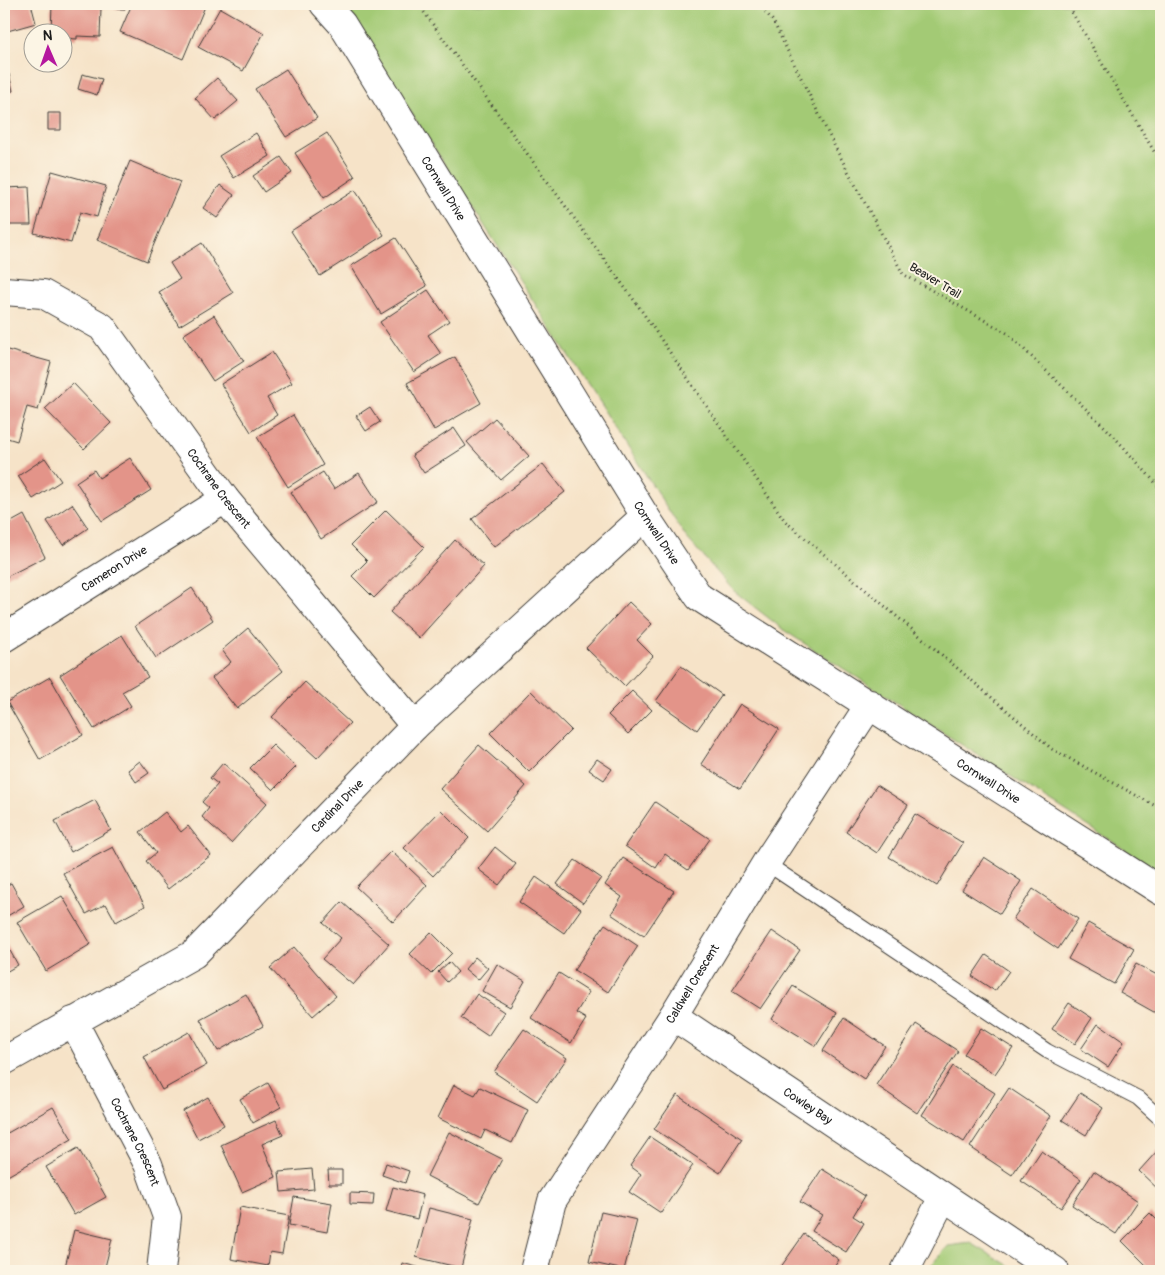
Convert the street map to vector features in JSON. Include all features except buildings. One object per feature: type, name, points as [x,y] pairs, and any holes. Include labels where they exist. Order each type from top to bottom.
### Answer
[{"type":"street","name":"Cornwall Drive","points":[[324,4],[342,24],[645,516],[700,597],[1161,891]]},
{"type":"street","name":"Cochrane Crescent","points":[[4,291],[43,294],[102,327],[224,498],[415,726]]},
{"type":"street","name":"Cameron Drive","points":[[4,638],[224,498]]},
{"type":"street","name":"Cardinal Drive","points":[[4,1061],[194,954],[415,726],[645,516]]},
{"type":"street","name":"Caldwell Crescent","points":[[534,1271],[552,1201],[673,1016],[766,863],[870,704]]},
{"type":"street","name":"Cowley Bay","points":[[673,1016],[1055,1271]]},
{"type":"street","name":"Cochrane Crescent","points":[[73,1021],[148,1164],[167,1217],[161,1271]]},
{"type":"street","points":[[904,1271],[943,1197]]},
{"type":"lane","points":[[766,863],[1047,1051],[1138,1098],[1161,1119]]},
{"type":"path","points":[[418,4],[639,307],[785,521],[1052,749],[1161,809]]},
{"type":"path","name":"Beaver Trail","points":[[759,4],[773,21],[835,147],[902,274],[1007,333],[1110,432],[1161,489]]},
{"type":"path","points":[[1067,4],[1155,153],[1161,158]]},
{"type":"green space","points":[[341,4],[1161,4],[1161,873],[785,631],[734,591],[686,537]]},
{"type":"green space","points":[[971,1243],[1018,1271],[926,1271],[948,1246]]}]
